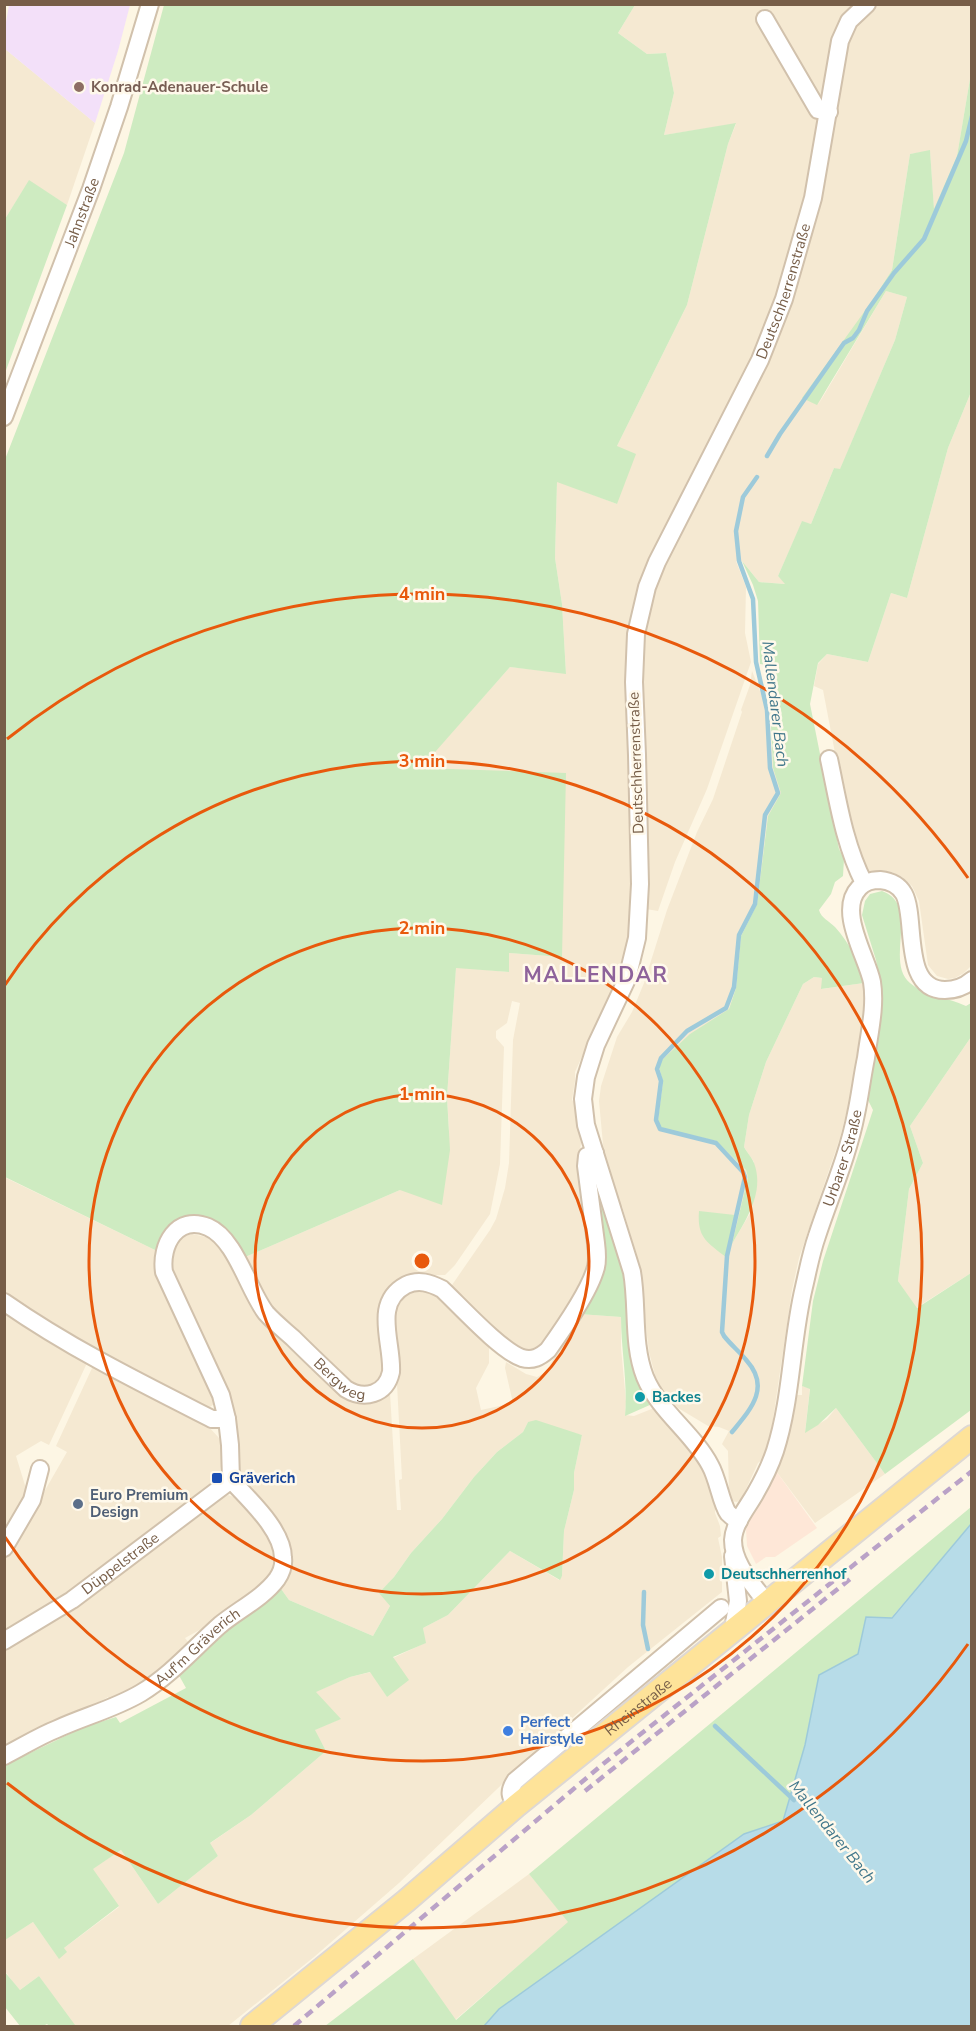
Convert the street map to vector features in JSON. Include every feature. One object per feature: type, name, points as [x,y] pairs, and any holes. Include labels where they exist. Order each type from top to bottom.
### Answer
[{"type":"main road","name":"Rheinstraße","points":[[252,2026],[391,1913],[516,1806],[972,1437]]},
{"type":"street","name":"Jahnstraße","points":[[4,417],[91,189],[150,4]]},
{"type":"street","name":"Deutschherrenstraße","points":[[739,1521],[726,1509],[718,1481],[696,1443],[658,1400],[646,1378],[638,1352],[632,1272],[586,1125],[583,1099],[586,1077],[596,1045],[627,979],[637,938],[640,884],[634,682],[636,634],[641,610],[657,562],[760,360],[784,299],[813,198],[840,40],[849,21],[867,4]]},
{"type":"street","points":[[765,19],[818,110],[829,112]]},
{"type":"street","points":[[829,759],[846,840],[864,883],[878,880],[893,883],[905,896],[915,965],[933,987],[949,990],[964,986],[972,980]]},
{"type":"street","name":"Urbarer Straße","points":[[733,1629],[738,1601],[732,1559],[734,1533],[775,1451],[783,1419],[798,1317],[808,1268],[856,1116],[873,1001],[873,984],[856,937],[852,917],[852,902],[855,893],[864,883]]},
{"type":"street","name":"Bergweg","points":[[231,1480],[227,1419],[221,1395],[164,1272],[162,1261],[166,1243],[177,1230],[192,1225],[208,1227],[215,1232],[229,1247],[267,1314],[346,1389],[354,1394],[371,1394],[379,1392],[389,1380],[391,1372],[385,1316],[388,1305],[400,1288],[411,1283],[430,1283],[442,1289],[504,1347],[521,1358],[539,1358],[548,1350],[590,1281],[596,1267],[596,1243],[586,1166],[587,1156],[595,1153]]},
{"type":"street","points":[[4,1302],[37,1325],[93,1358],[212,1419],[227,1419]]},
{"type":"street","points":[[4,1548],[32,1500],[40,1469]]},
{"type":"street","name":"Düppelstraße","points":[[4,1641],[72,1600],[231,1480]]},
{"type":"street","name":"Auf'm Gräverich","points":[[4,1756],[57,1729],[112,1708],[159,1682],[220,1625],[269,1588],[282,1570],[283,1549],[271,1526],[231,1480]]},
{"type":"street","points":[[734,1550],[743,1571],[766,1602]]},
{"type":"street","points":[[516,1806],[510,1796],[510,1789],[515,1781],[721,1608]]},
{"type":"street","points":[[692,1631],[707,1650]]},
{"type":"shaded area","name":"Konrad-Adenauer-Schule","points":[[9,5],[130,5],[95,123],[5,49],[5,28]]},
{"type":"shaded area","points":[[635,5],[971,5],[971,73],[957,156],[934,210],[930,151],[910,154],[892,270],[872,301],[818,405],[886,291],[907,297],[895,340],[840,470],[834,468],[811,524],[802,522],[778,576],[786,584],[759,582],[742,561],[736,561],[746,587],[745,633],[751,662],[707,789],[675,862],[658,911],[646,909],[647,826],[641,693],[642,658],[648,613],[659,575],[676,540],[668,523],[645,570],[628,941],[620,973],[575,1072],[572,1100],[575,1103],[581,1143],[578,1165],[588,1219],[590,1265],[585,1279],[543,1343],[529,1351],[520,1348],[491,1325],[452,1289],[452,1285],[496,1219],[505,1188],[509,1163],[513,1040],[520,1003],[512,1001],[507,1023],[496,1031],[496,1038],[504,1047],[500,1164],[490,1214],[455,1265],[445,1275],[409,1275],[397,1281],[388,1290],[379,1306],[378,1319],[384,1357],[382,1375],[372,1385],[362,1387],[346,1378],[268,1305],[243,1258],[400,1190],[449,1129],[447,1097],[456,967],[508,972],[509,953],[562,957],[420,768],[510,667],[566,673],[562,604],[555,558],[557,481],[617,504],[617,446],[687,305],[728,144],[736,124],[664,135],[674,93],[666,53],[647,54],[618,33]]},
{"type":"shaded area","points":[[5,49],[95,123],[67,205],[29,181],[5,219]]},
{"type":"shaded area","points":[[971,392],[972,965],[964,973],[948,979],[937,976],[928,965],[919,901],[912,886],[892,872],[869,873],[853,847],[823,690],[814,686],[818,664],[827,654],[868,662],[891,593],[907,598],[948,448]]},
{"type":"shaded area","points":[[752,671],[769,714],[773,768],[782,793],[768,816],[757,904],[741,936],[736,988],[729,1009],[659,1067],[663,1082],[658,1120],[661,1128],[716,1141],[746,1170],[748,1177],[733,1242],[752,1210],[754,1162],[744,1147],[749,1115],[766,1062],[803,984],[814,977],[822,978],[822,989],[864,983],[864,1009],[853,1086],[840,1138],[799,1258],[792,1290],[771,1433],[762,1460],[758,1463],[742,1498],[737,1502],[731,1501],[728,1451],[722,1444],[729,1431],[708,1426],[678,1408],[663,1391],[655,1375],[649,1352],[638,1260],[604,1155],[599,1101],[601,1086],[617,1037],[632,1012],[644,983],[667,910],[697,832],[713,799],[742,712]]},
{"type":"shaded area","points":[[971,1037],[971,1273],[916,1308],[898,1281],[909,1189],[923,1163],[910,1126]]},
{"type":"shaded area","points":[[4,1177],[155,1250],[158,1274],[216,1397],[214,1404],[210,1407],[205,1406],[114,1360],[40,1318],[5,1293]]},
{"type":"shaded area","points":[[192,1234],[211,1238],[219,1246],[251,1304],[347,1398],[367,1404],[381,1400],[390,1393],[397,1510],[401,1510],[399,1480],[402,1479],[397,1384],[400,1368],[394,1322],[395,1310],[405,1296],[415,1291],[432,1292],[489,1341],[489,1363],[476,1388],[481,1410],[513,1403],[505,1368],[506,1362],[526,1374],[537,1377],[546,1372],[579,1314],[621,1317],[625,1415],[634,1416],[654,1408],[693,1453],[702,1467],[716,1498],[715,1513],[721,1536],[718,1538],[722,1557],[722,1592],[628,1667],[399,1883],[314,1957],[228,2026],[74,2026],[39,1976],[20,1990],[12,1981],[5,1971],[4,1940],[33,1922],[59,1958],[64,1948],[119,1907],[92,1869],[121,1850],[158,1904],[218,1856],[209,1844],[251,1815],[326,1751],[314,1730],[340,1719],[315,1692],[350,1677],[371,1672],[387,1697],[393,1658],[425,1643],[423,1628],[448,1615],[510,1551],[559,1580],[562,1576],[564,1531],[574,1490],[574,1473],[582,1435],[528,1422],[523,1432],[497,1452],[474,1477],[380,1593],[390,1606],[373,1636],[289,1600],[279,1586],[277,1521],[242,1477],[171,1271],[169,1260],[176,1244],[183,1237]]},
{"type":"shaded area","points":[[5,1312],[33,1332],[87,1363],[49,1445],[41,1441],[16,1456],[28,1495],[5,1536]]},
{"type":"shaded area","points":[[93,1366],[208,1426],[219,1438],[222,1446],[220,1471],[211,1485],[71,1591],[5,1632],[5,1560],[67,1452],[56,1446]]},
{"type":"shaded area","points":[[802,1386],[810,1388],[805,1432],[827,1419],[836,1408],[885,1474],[815,1523],[776,1471],[787,1441],[794,1395],[802,1395]]},
{"type":"shaded area","points":[[776,1471],[817,1528],[775,1557],[766,1557],[756,1564],[747,1546],[746,1529]]},
{"type":"shaded area","points":[[228,1495],[240,1499],[270,1535],[278,1559],[268,1580],[216,1621],[185,1638],[192,1647],[112,1705],[108,1697],[5,1748],[4,1650],[57,1620]]},
{"type":"shaded area","points":[[529,1874],[569,1922],[455,2020],[413,1959]]},
{"type":"green space","points":[[164,5],[635,5],[618,33],[647,54],[666,53],[674,93],[664,135],[736,123],[728,144],[687,305],[617,446],[636,454],[617,504],[557,482],[555,558],[562,604],[566,674],[510,667],[421,768],[566,773],[562,957],[509,953],[509,972],[456,968],[447,1097],[450,1150],[442,1205],[400,1190],[243,1258],[233,1238],[223,1226],[211,1219],[195,1219],[166,1230],[155,1250],[5,1177],[4,462],[124,153]]},
{"type":"green space","points":[[971,73],[971,392],[948,448],[907,598],[891,593],[868,662],[827,654],[818,663],[810,704],[839,849],[844,859],[843,876],[835,882],[831,894],[819,910],[849,946],[864,983],[821,989],[822,978],[814,977],[803,984],[766,1062],[749,1115],[744,1147],[754,1163],[757,1174],[756,1195],[732,1244],[748,1177],[746,1170],[716,1141],[661,1128],[658,1120],[663,1082],[659,1067],[662,1060],[690,1034],[729,1009],[736,988],[741,936],[757,904],[768,816],[781,793],[773,768],[768,665],[760,664],[758,601],[742,561],[759,582],[785,584],[778,576],[802,521],[811,524],[834,468],[840,469],[895,340],[907,297],[886,291],[817,405],[802,398],[892,270],[910,154],[930,150],[934,209],[957,156]]},
{"type":"green space","points":[[29,180],[67,205],[5,373],[5,219]]},
{"type":"green space","points":[[882,891],[893,898],[899,908],[900,962],[903,974],[910,983],[930,994],[966,1006],[971,1003],[971,1037],[910,1126],[923,1163],[909,1189],[898,1281],[917,1308],[971,1273],[971,1410],[885,1474],[836,1408],[818,1425],[805,1433],[810,1389],[802,1386],[813,1301],[823,1261],[873,1110],[867,1098],[882,994],[876,960],[862,915],[865,901],[870,894]]},
{"type":"green space","points":[[591,1168],[622,1269],[652,1404],[625,1416],[626,1391],[621,1317],[579,1314],[597,1283]]},
{"type":"green space","points":[[699,1211],[735,1215],[726,1257],[701,1233]]},
{"type":"green space","points":[[536,1420],[582,1435],[574,1473],[574,1490],[564,1531],[560,1580],[510,1551],[448,1615],[423,1628],[426,1643],[393,1657],[409,1680],[387,1697],[370,1672],[350,1677],[316,1692],[341,1719],[315,1730],[326,1751],[251,1815],[210,1843],[218,1856],[158,1904],[121,1850],[93,1869],[119,1906],[64,1948],[67,1952],[59,1959],[33,1922],[5,1940],[5,1765],[84,1727],[116,1717],[120,1723],[186,1688],[176,1670],[279,1586],[289,1600],[373,1636],[390,1606],[379,1593],[442,1519],[474,1477],[497,1452],[523,1432],[528,1422]]},
{"type":"green space","points":[[971,1507],[971,1524],[891,1618],[866,1617],[858,1654],[819,1675],[805,1745],[783,1821],[744,1834],[499,2009],[484,2026],[325,2026],[413,1959],[456,2020],[568,1922],[529,1874]]},
{"type":"green space","points":[[4,1971],[20,1990],[39,1976],[75,2025],[20,2026],[5,2007]]},
{"type":"water","points":[[971,1524],[971,2026],[484,2026],[499,2009],[744,1834],[783,1821],[805,1745],[819,1675],[858,1654],[866,1617],[892,1618]]},
{"type":"waterway","name":"Mallendarer Bach","points":[[767,456],[844,343],[853,338],[859,330],[867,311],[894,273],[924,239],[966,141],[972,116]]},
{"type":"waterway","name":"Mallendarer Bach","points":[[732,1432],[751,1407],[758,1390],[754,1371],[722,1332],[727,1256],[745,1177],[716,1143],[660,1129],[656,1120],[661,1081],[657,1069],[661,1058],[687,1031],[726,1008],[734,987],[739,935],[755,904],[765,815],[778,793],[770,768],[767,710],[756,662],[753,599],[739,561],[736,531],[743,497],[757,477]]},
{"type":"waterway","name":"Mallendarer Bach","points":[[644,1592],[643,1625],[648,1649]]},
{"type":"waterway","name":"Mallendarer Bach","points":[[715,1726],[794,1800]]},
{"type":"railway","points":[[294,2026],[603,1764],[972,1471]]},
{"type":"railway","points":[[585,1791],[854,1576]]},
{"type":"place","name":"Konrad-Adenauer-Schule","points":[[79,87]]},
{"type":"place","name":"Backes","points":[[640,1397]]},
{"type":"place","name":"Gräverich","points":[[217,1478]]},
{"type":"place","name":"Euro Premium Design","points":[[78,1504]]},
{"type":"place","name":"Deutschherrenhof","points":[[709,1574]]},
{"type":"place","name":"Perfect Hairstyle","points":[[508,1731]]},
{"type":"district","name":"MALLENDAR","points":[[596,975]]}]
